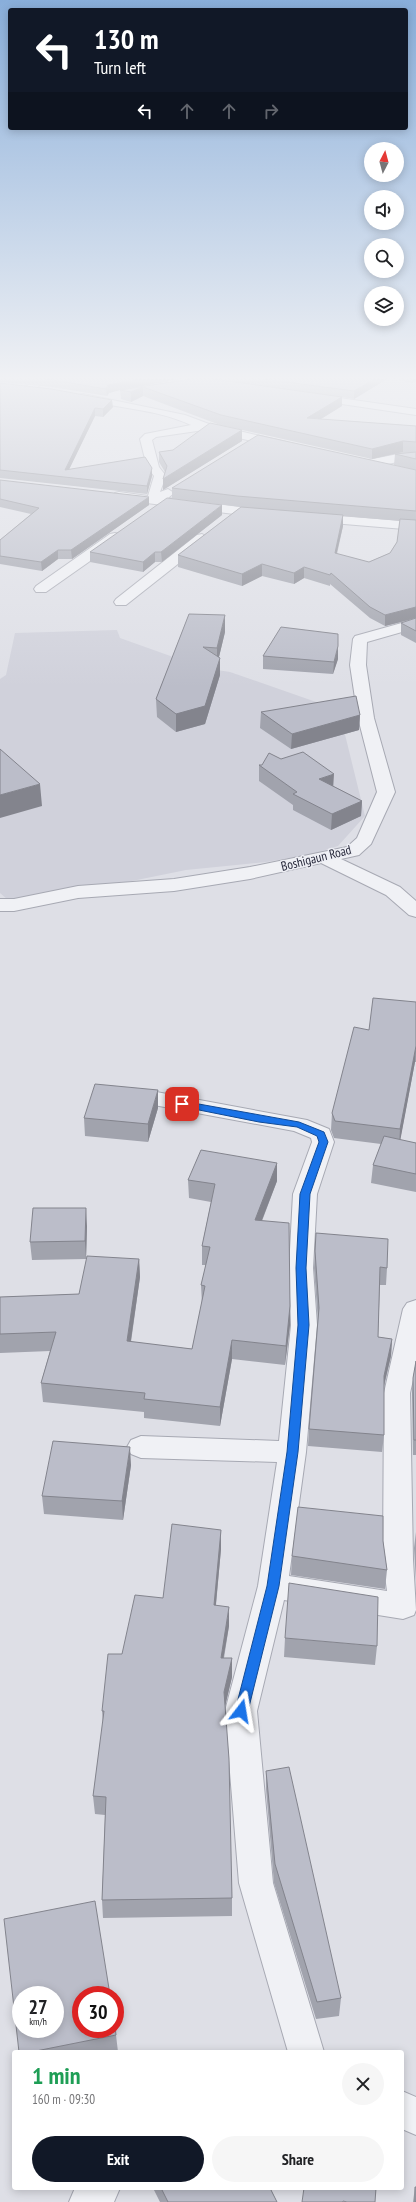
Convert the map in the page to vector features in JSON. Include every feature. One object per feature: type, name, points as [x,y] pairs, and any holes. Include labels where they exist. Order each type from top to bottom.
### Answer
[{"type":"street","points":[[158,482],[154,494],[161,501]]},
{"type":"street","points":[[147,515],[176,488]]},
{"type":"street","points":[[107,495],[237,512],[280,515]]},
{"type":"street","points":[[121,602],[215,527],[237,512]]},
{"type":"street","points":[[302,517],[416,526]]},
{"type":"street","points":[[40,589],[128,528]]},
{"type":"street","name":"Boshigaun Road","points":[[0,905],[14,905],[78,892],[174,885],[250,873],[353,851],[365,840],[386,792],[366,718],[358,665],[360,639],[416,622]]},
{"type":"street","points":[[323,857],[393,891],[416,911]]},
{"type":"street","points":[[151,1098],[259,1119],[299,1125],[321,1134],[323,1142],[305,1194],[301,1268],[304,1325],[292,1452],[273,1586],[241,1711],[256,1883],[305,2050]]},
{"type":"street","points":[[273,1586],[403,1606],[398,1560],[397,1393],[416,1309]]},
{"type":"street","points":[[141,1447],[292,1452]]},
{"type":"street","points":[[404,2111],[416,2116]]},
{"type":"street","points":[[89,2202],[98,2190]]},
{"type":"shaded area","points":[[117,630],[120,638],[204,668],[230,672],[339,710],[365,816],[338,846],[313,854],[266,862],[186,870],[14,905],[0,893],[0,679],[6,675],[15,633]]},
{"type":"building","points":[[0,482],[15,482],[149,497],[71,550],[58,550],[41,562],[0,556],[0,540],[39,508],[0,499]]},
{"type":"building","points":[[108,482],[148,482],[147,486]]},
{"type":"building","points":[[182,482],[416,482],[416,511],[237,496],[172,488]]},
{"type":"building","points":[[167,498],[222,505],[161,552],[155,552],[143,562],[90,552]]},
{"type":"building","points":[[241,507],[343,515],[335,553],[369,562],[390,553],[397,542],[400,519],[416,520],[416,607],[385,615],[370,607],[331,573],[330,575],[304,567],[294,573],[262,564],[242,574],[178,555]]},
{"type":"building","points":[[189,614],[225,615],[217,648],[203,647],[220,658],[205,706],[176,714],[156,699]]},
{"type":"building","points":[[416,618],[416,631],[401,623]]},
{"type":"building","points":[[281,627],[338,634],[338,646],[334,662],[263,656]]},
{"type":"building","points":[[356,696],[360,715],[292,734],[261,712]]},
{"type":"building","points":[[0,749],[40,784],[0,795]]},
{"type":"building","points":[[303,752],[334,774],[319,779],[362,801],[332,814],[293,794],[297,792],[259,765],[262,765],[269,753],[281,759]]},
{"type":"building","points":[[373,998],[416,1002],[416,1046],[400,1129],[335,1121],[332,1113],[354,1027],[369,1030]]},
{"type":"building","points":[[95,1084],[158,1090],[148,1124],[84,1118]]},
{"type":"building","points":[[384,1136],[416,1143],[416,1174],[373,1165]]},
{"type":"building","points":[[201,1150],[277,1163],[255,1220],[289,1223],[290,1306],[286,1346],[232,1340],[220,1407],[144,1399],[145,1393],[41,1383],[56,1332],[0,1334],[0,1297],[79,1294],[87,1256],[139,1259],[127,1341],[192,1349],[205,1286],[201,1285],[210,1247],[202,1246],[215,1184],[188,1180]]},
{"type":"building","points":[[33,1208],[86,1208],[85,1241],[30,1242]]},
{"type":"building","points":[[316,1233],[388,1239],[387,1268],[380,1267],[378,1337],[392,1339],[384,1376],[384,1435],[309,1429],[319,1308],[315,1251]]},
{"type":"building","points":[[416,1361],[416,1440],[414,1440],[413,1378]]},
{"type":"building","points":[[53,1441],[130,1447],[122,1501],[42,1496]]},
{"type":"building","points":[[298,1507],[383,1516],[383,1541],[387,1570],[292,1556]]},
{"type":"building","points":[[172,1524],[221,1530],[214,1605],[229,1607],[221,1658],[232,1658],[224,1692],[229,1759],[232,1898],[102,1900],[106,1797],[93,1796],[104,1711],[102,1711],[108,1654],[122,1654],[135,1595],[163,1598]]},
{"type":"building","points":[[289,1583],[378,1597],[377,1646],[285,1638]]},
{"type":"building","points":[[289,1767],[341,1998],[317,2002],[275,1864],[266,1771]]},
{"type":"building","points":[[95,1901],[109,1986],[72,1986],[72,2038],[101,2038],[41,2050],[19,2050],[17,2038],[64,2038],[64,1986],[12,1986],[12,1990],[4,1919]]},
{"type":"building","points":[[416,2187],[416,2202],[415,2202]]},
{"type":"building","points":[[162,2190],[271,2190],[277,2202],[168,2202]]},
{"type":"building","points":[[304,2190],[376,2190],[375,2202],[302,2202]]},
{"type":"route","points":[[182,1104],[299,1125],[321,1134],[323,1142],[305,1194],[301,1268],[304,1325],[292,1452],[273,1586],[241,1711]]}]
